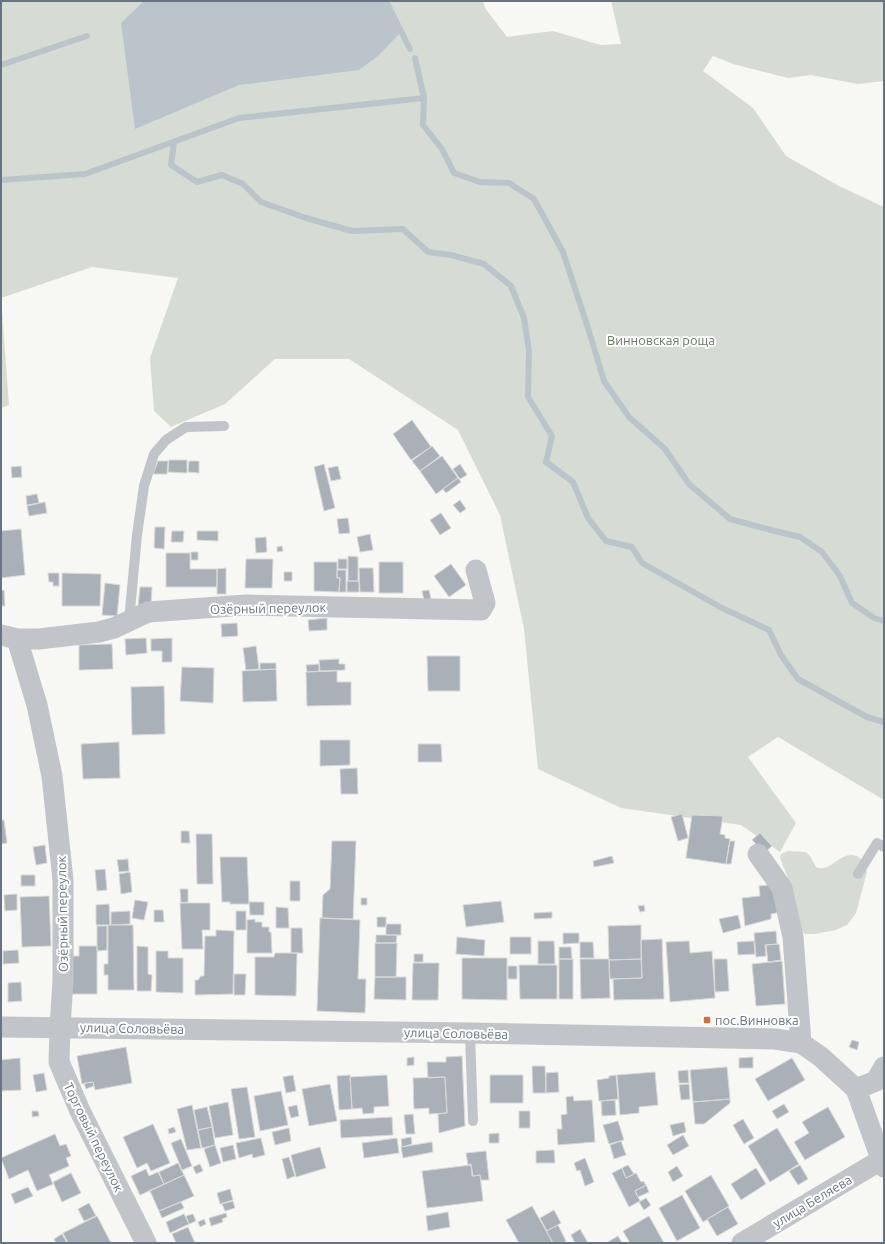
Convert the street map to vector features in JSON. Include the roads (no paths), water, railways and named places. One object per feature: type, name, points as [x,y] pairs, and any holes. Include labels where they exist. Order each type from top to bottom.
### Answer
[{"type":"street","name":"Озёрный переулок","points":[[60,1027],[63,981],[64,880],[52,776],[37,705],[9,637],[39,639],[99,632],[114,628],[148,612],[246,605],[481,610],[485,603],[476,570]]},
{"type":"street","points":[[758,854],[782,888],[793,937],[801,1043]]},
{"type":"street","name":"улица Соловьёва","points":[[1,1027],[775,1038],[801,1043],[821,1057],[856,1089]]},
{"type":"street","name":"Торговый переулок","points":[[60,1027],[59,1062],[80,1111],[146,1243]]},
{"type":"street","points":[[882,1078],[856,1089],[883,1163]]},
{"type":"street","name":"улица Беляева","points":[[742,1243],[883,1163]]},
{"type":"lane","points":[[129,621],[137,535],[144,486],[154,454],[166,440],[186,427],[224,426]]},
{"type":"lane","points":[[858,874],[877,843],[884,847]]},
{"type":"lane","points":[[470,1033],[473,1121]]},
{"type":"waterway","points":[[386,1],[410,49]]},
{"type":"waterway","points":[[1,65],[87,36]]},
{"type":"waterway","points":[[415,58],[424,98],[423,125],[442,149],[454,173],[480,182],[509,183],[534,199],[563,252],[604,381],[629,417],[665,449],[689,484],[730,519],[800,537],[822,552],[840,576],[852,603],[874,618],[884,621]]},
{"type":"waterway","points":[[1,180],[85,174],[239,118],[424,98]]},
{"type":"waterway","points":[[174,142],[171,165],[197,182],[222,175],[243,184],[261,202],[306,218],[352,231],[403,229],[428,252],[451,255],[484,264],[511,286],[524,318],[529,351],[528,397],[552,436],[546,462],[573,482],[588,518],[606,541],[632,547],[642,563],[722,608],[769,630],[781,655],[798,679],[867,717],[884,722]]},
{"type":"place","name":"пос.Винновка","points":[[707,1020]]},
{"type":"park label","name":"Винновская роща","points":[[661,340]]}]
